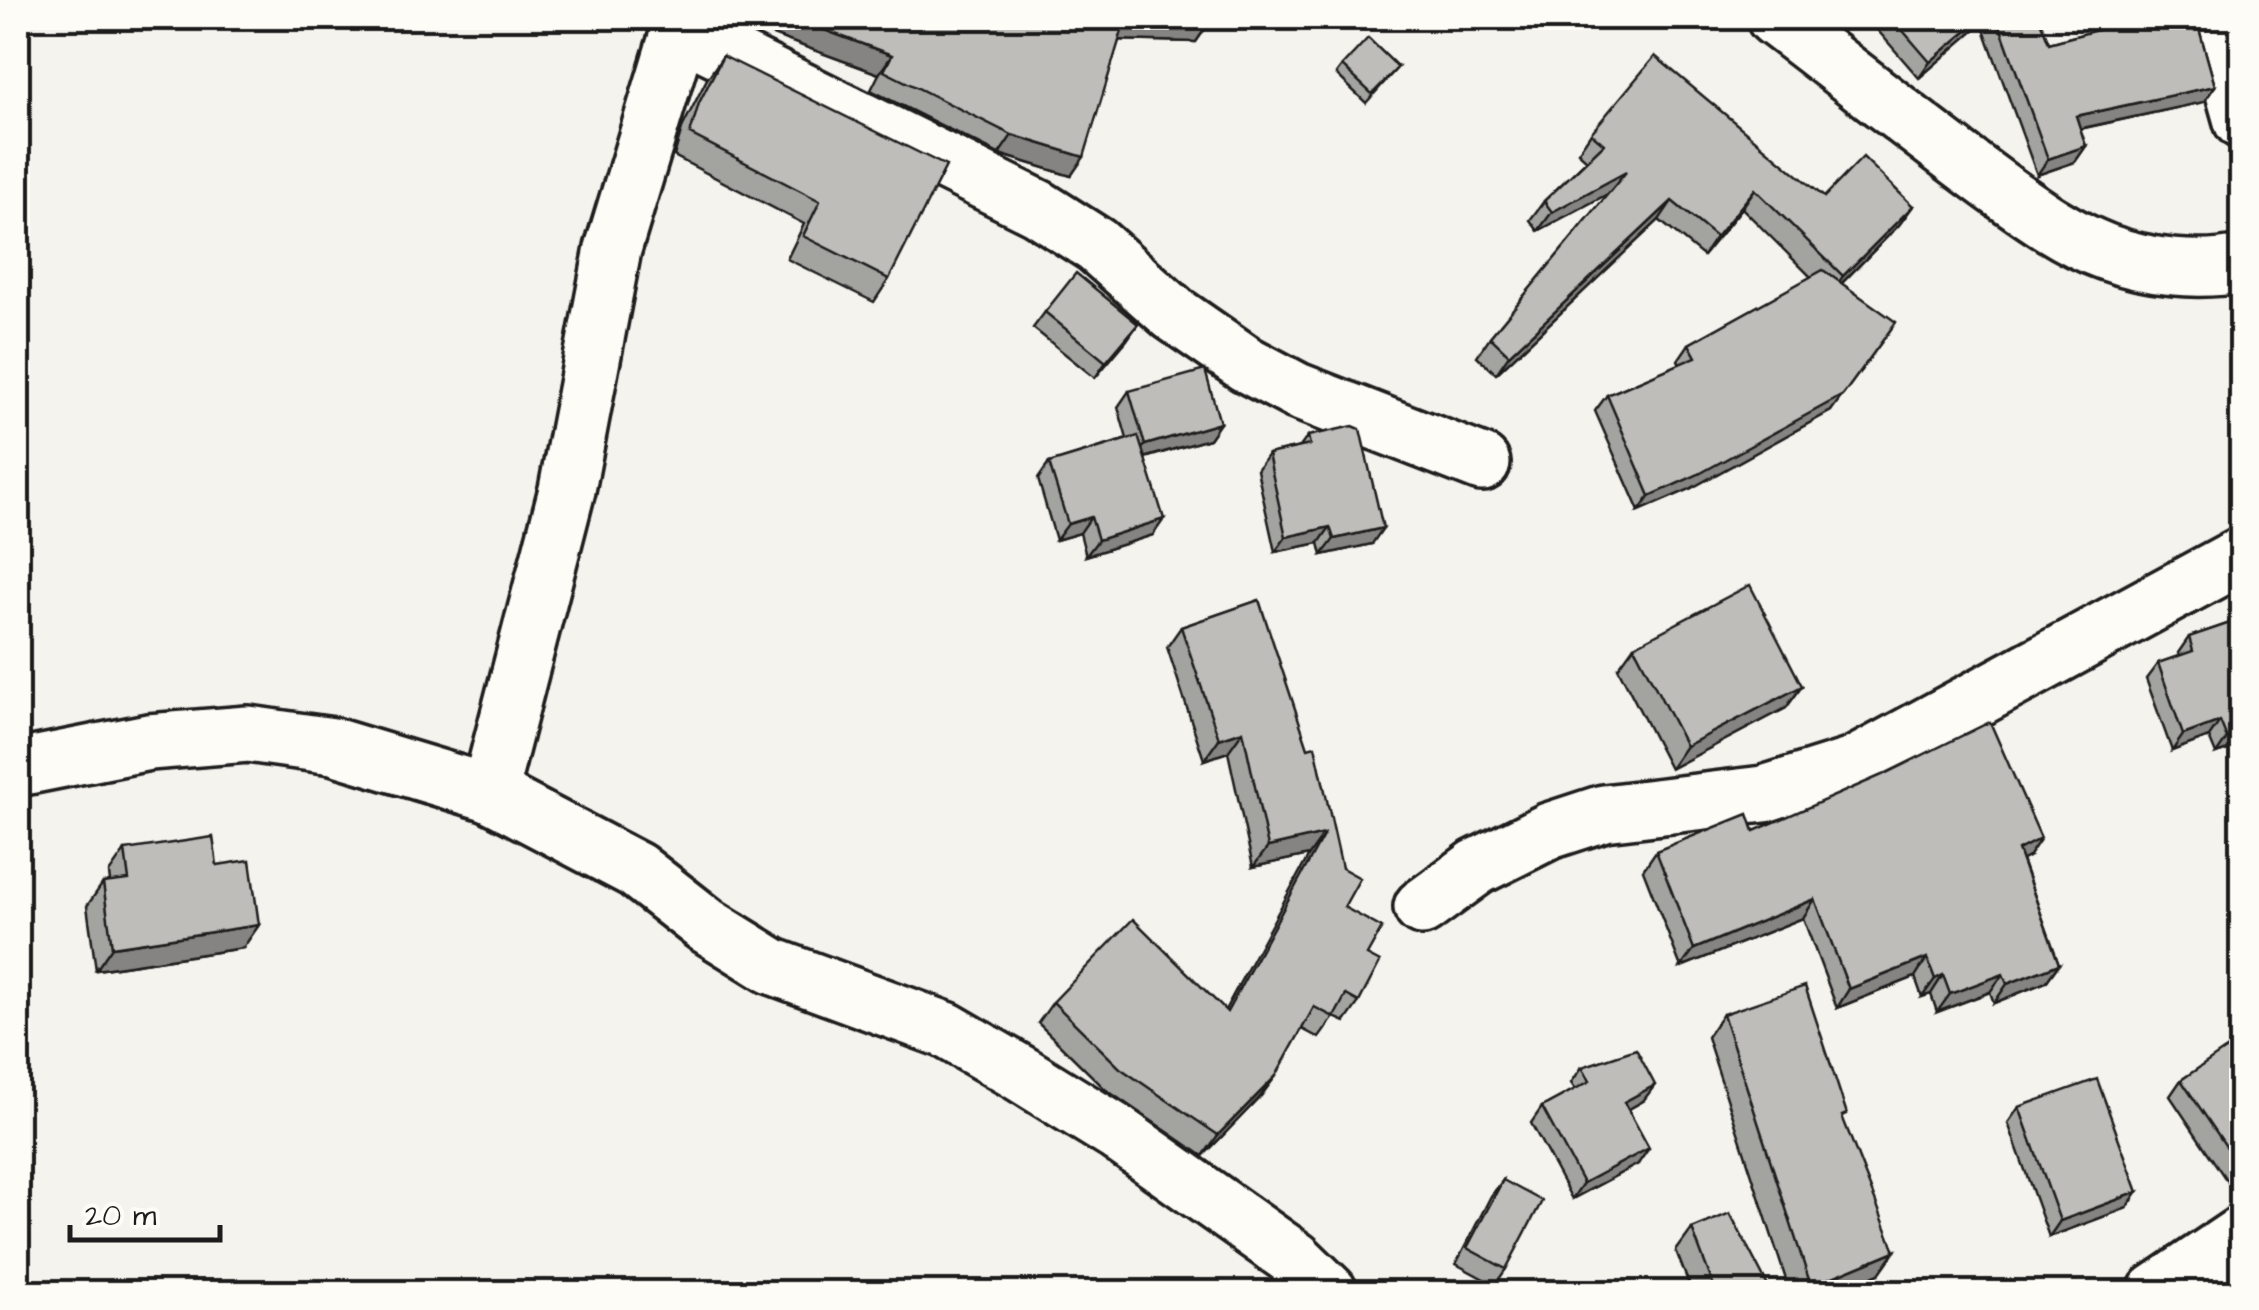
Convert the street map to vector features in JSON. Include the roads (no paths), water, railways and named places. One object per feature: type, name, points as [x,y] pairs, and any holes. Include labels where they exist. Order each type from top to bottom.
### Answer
[{"type":"street","points":[[1775,18],[2048,223],[2106,252],[2160,264],[2215,269],[2242,264]]},
{"type":"street","points":[[2212,18],[2242,121]]},
{"type":"street","points":[[488,793],[567,490],[614,249],[681,24],[1038,208],[1096,246],[1174,314],[1246,364],[1402,434],[1482,463]]},
{"type":"street","points":[[1422,907],[1477,867],[1549,831],[1604,813],[1764,794],[1854,766],[2242,555]]},
{"type":"street","points":[[18,768],[148,742],[248,734],[333,746],[488,793],[636,870],[706,925],[772,966],[946,1030],[976,1047],[1117,1134],[1301,1282]]},
{"type":"street","points":[[2156,1292],[2242,1234]]}]
